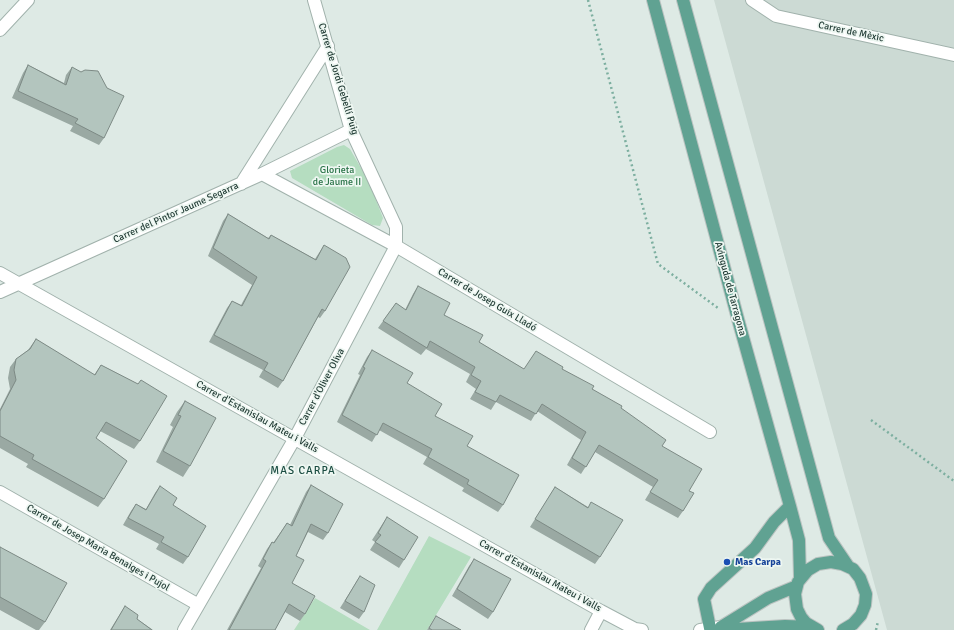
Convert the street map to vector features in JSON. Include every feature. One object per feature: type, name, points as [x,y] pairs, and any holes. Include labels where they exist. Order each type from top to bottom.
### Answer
[{"type":"main road","name":"Avinguda de Tarragona","points":[[653,0],[739,323],[799,540],[798,582],[795,594],[797,609],[801,616],[815,629]]},
{"type":"main road","points":[[683,0],[830,538],[848,566],[860,578],[865,588],[866,600],[861,615],[859,630]]},
{"type":"main road","points":[[710,628],[704,599],[710,588],[755,548],[774,522],[790,506]]},
{"type":"main road","points":[[710,628],[798,582],[808,570],[818,564],[836,562],[848,566]]},
{"type":"main road","points":[[843,630],[853,624],[861,615]]},
{"type":"main road","points":[[710,628],[738,629],[785,626],[815,629]]},
{"type":"street","points":[[0,30],[28,0]]},
{"type":"street","name":"Carrer de Jordi Gebellí Puig","points":[[314,0],[351,130],[396,227],[396,246]]},
{"type":"street","name":"Carrer de Mèxic","points":[[752,0],[776,16],[954,55]]},
{"type":"street","points":[[241,184],[328,46]]},
{"type":"street","name":"Carrer del Pintor Jaume Segarra","points":[[0,292],[241,184],[351,130]]},
{"type":"street","name":"Carrer de Josep Guix Lladó","points":[[262,174],[396,246],[710,432]]},
{"type":"street","name":"Carrer d'Oliver Oliva","points":[[184,630],[197,604],[295,438],[396,246]]},
{"type":"street","name":"Carrer d'Estanislau Mateu i Valls","points":[[0,273],[635,629],[642,630]]},
{"type":"street","name":"Carrer de Josep Maria Benaiges i Pujol","points":[[0,492],[197,604]]},
{"type":"street","points":[[591,630],[601,610]]},
{"type":"path","points":[[588,0],[658,264],[739,323]]},
{"type":"path","points":[[871,420],[954,481]]},
{"type":"shaded area","points":[[714,0],[954,0],[954,630],[887,630]]},
{"type":"green space","name":"Glorieta de Jaume II","points":[[344,145],[350,149],[369,182],[383,218],[380,226],[372,225],[292,178],[290,171],[337,147]]},
{"type":"green space","points":[[429,536],[471,557],[427,630],[377,630]]},
{"type":"green space","points":[[315,598],[370,630],[294,630]]},
{"type":"building","points":[[28,65],[66,85],[72,67],[81,72],[85,70],[98,71],[107,88],[124,96],[104,138],[75,123],[78,119],[18,91]]},
{"type":"building","points":[[228,214],[269,239],[271,235],[316,260],[324,245],[346,258],[350,267],[325,311],[322,309],[283,381],[264,370],[268,363],[214,335],[232,301],[242,306],[257,277],[213,248]]},
{"type":"building","points":[[418,286],[450,303],[444,315],[483,335],[479,342],[524,369],[536,351],[563,367],[562,369],[594,386],[592,389],[622,406],[621,408],[666,440],[662,446],[702,469],[689,491],[694,493],[683,511],[650,492],[658,480],[599,445],[586,467],[572,458],[586,432],[542,404],[536,414],[500,395],[496,402],[475,392],[481,381],[471,375],[475,367],[430,341],[427,348],[383,321],[396,303],[406,310]]},
{"type":"building","points":[[36,339],[95,375],[101,365],[138,384],[141,380],[167,396],[140,441],[106,422],[96,438],[127,461],[104,499],[32,459],[34,455],[0,436],[0,411],[16,380],[14,370],[16,359],[30,349]]},
{"type":"building","points":[[372,350],[413,373],[407,383],[442,404],[435,416],[473,436],[467,446],[519,475],[503,505],[467,484],[469,480],[428,457],[432,449],[383,423],[377,435],[342,415]]},
{"type":"building","points":[[185,401],[216,418],[190,466],[163,451],[181,416],[178,415]]},
{"type":"building","points":[[311,485],[343,504],[328,533],[311,524],[296,556],[304,560],[292,583],[315,596],[305,614],[289,604],[275,630],[229,630],[266,561],[263,559],[272,542],[274,543],[287,523],[292,526]]},
{"type":"building","points":[[160,486],[177,498],[173,505],[206,526],[188,557],[161,542],[164,537],[128,518],[136,504],[146,510]]},
{"type":"building","points":[[555,487],[588,508],[591,502],[623,520],[600,557],[535,519]]},
{"type":"building","points":[[387,517],[418,537],[404,560],[375,542],[381,535],[378,533]]},
{"type":"building","points":[[0,547],[67,583],[45,622],[0,597]]},
{"type":"building","points":[[474,559],[511,579],[493,612],[457,589]]},
{"type":"building","points":[[360,576],[375,585],[364,612],[345,601]]},
{"type":"building","points":[[125,606],[138,615],[137,619],[152,630],[111,630]]},
{"type":"building","points":[[436,616],[461,630],[432,630],[429,628]]},
{"type":"place","name":"Mas Carpa","points":[[727,562]]},
{"type":"district","name":"MAS CARPA","points":[[303,471]]}]
